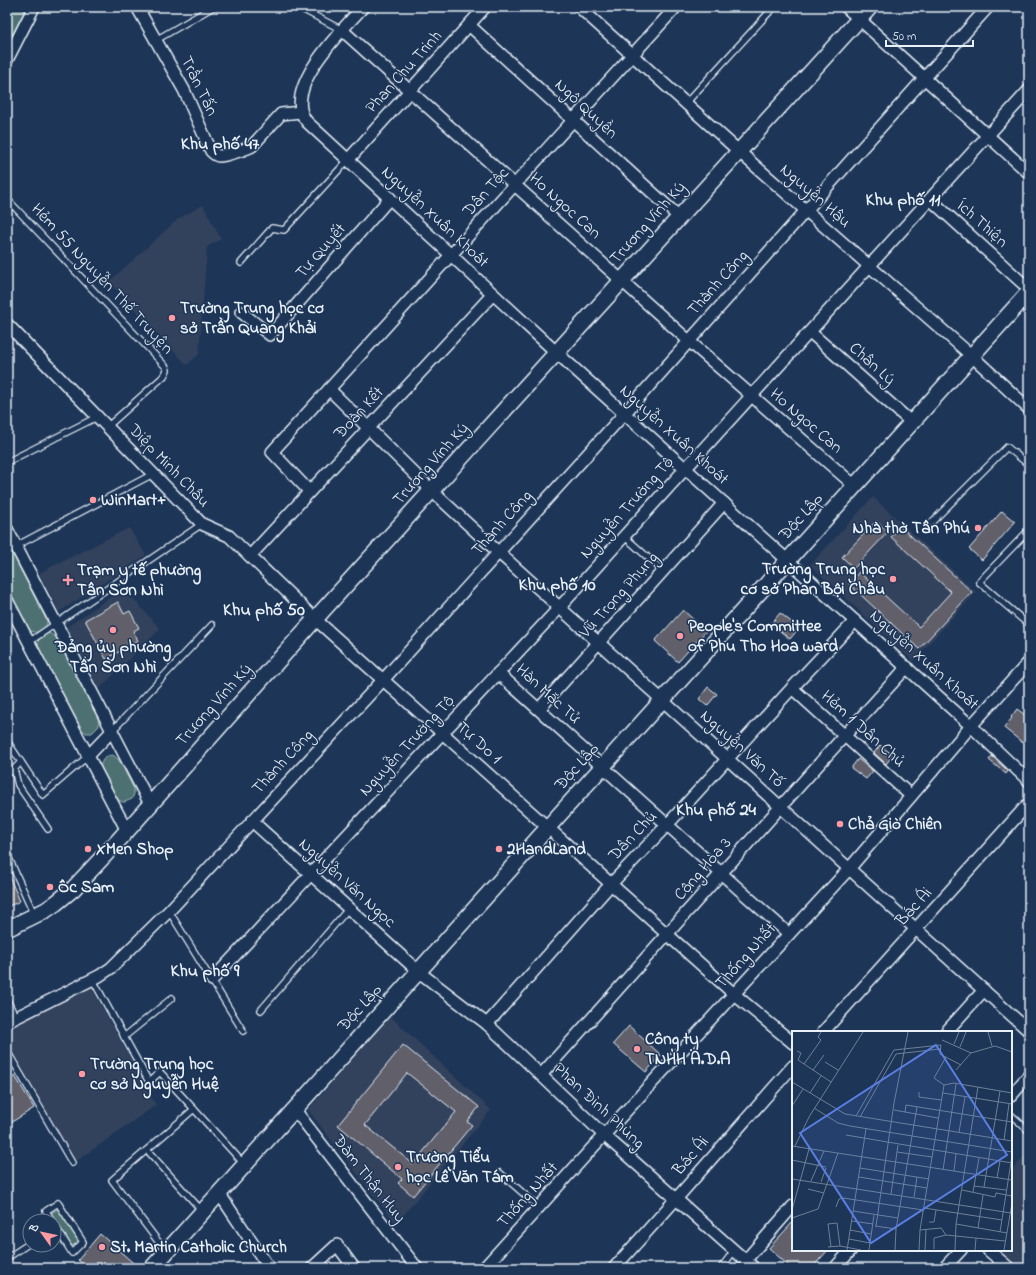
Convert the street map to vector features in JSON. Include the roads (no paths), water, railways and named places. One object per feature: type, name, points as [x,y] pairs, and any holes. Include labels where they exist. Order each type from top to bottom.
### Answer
[{"type":"street","points":[[7,60],[34,7]]},
{"type":"street","name":"Trần Tấn","points":[[137,7],[184,90],[211,151],[216,155],[222,156],[252,146],[281,114],[301,112]]},
{"type":"street","points":[[301,112],[301,97],[308,76],[324,51],[363,7]]},
{"type":"street","name":"Phan Chu Trinh","points":[[348,160],[485,7]]},
{"type":"street","name":"Nguyễn Hậu","points":[[579,7],[805,210],[972,356],[1029,409]]},
{"type":"street","name":"Dân Tộc","points":[[309,491],[272,452],[676,7]]},
{"type":"street","points":[[846,7],[1029,173]]},
{"type":"street","name":"Trương Vĩnh Ký","points":[[7,929],[35,916],[69,893],[127,831],[315,620],[870,7]]},
{"type":"street","name":"Thành Công","points":[[11,1020],[93,980],[111,968],[169,911],[383,680],[624,414],[988,7]]},
{"type":"street","name":"Ngô Quyền","points":[[469,25],[679,217]]},
{"type":"street","name":"Ho Ngoc Can","points":[[342,30],[689,341],[855,486]]},
{"type":"street","name":"Nguyễn Trường Tộ","points":[[212,980],[559,608],[1029,90]]},
{"type":"street","name":"Nguyễn Xuân Khoát","points":[[301,112],[307,122],[557,353],[907,667],[1029,780]]},
{"type":"street","name":"Tự Quyết","points":[[241,312],[270,335],[390,198]]},
{"type":"street","name":"Ích Thiện","points":[[930,199],[1029,291]]},
{"type":"street","name":"Độc Lập","points":[[152,1268],[1029,291]]},
{"type":"street","name":"Đoàn Kết","points":[[250,556],[493,294]]},
{"type":"street","name":"Diệp Minh Châu","points":[[7,324],[202,524],[229,536],[315,620]]},
{"type":"street","name":"Chân Lý","points":[[810,332],[912,423]]},
{"type":"street","name":"Nguyễn Văn Tố","points":[[329,390],[432,491],[559,608],[1029,1031]]},
{"type":"street","name":"Vũ Trọng Phụng","points":[[539,710],[724,503]]},
{"type":"street","points":[[7,529],[150,804]]},
{"type":"street","points":[[7,600],[127,831]]},
{"type":"street","name":"Tự Do 1","points":[[315,620],[734,994],[792,1042]]},
{"type":"street","name":"Dân Chủ","points":[[486,1024],[611,884],[855,621]]},
{"type":"street","name":"Thống Nhất","points":[[484,1268],[604,1135],[849,869],[971,726],[1029,662]]},
{"type":"street","name":"Cộng Hòa 3","points":[[541,1075],[668,935],[844,735],[907,667]]},
{"type":"street","name":"Hàn Mặc Tử","points":[[498,673],[789,934]]},
{"type":"street","name":"Hẻm 1 Dân Chủ","points":[[792,688],[911,796]]},
{"type":"street","points":[[88,756],[112,731]]},
{"type":"street","name":"Bác Ái","points":[[824,1031],[1029,804]]},
{"type":"street","name":"Nguyễn Văn Ngọc","points":[[252,821],[419,972]]},
{"type":"street","name":"Phan Đình Phùng","points":[[419,972],[486,1024],[604,1135],[749,1264]]},
{"type":"street","points":[[947,1031],[984,990]]},
{"type":"street","name":"Bác Ái","points":[[614,1268],[792,1067]]},
{"type":"street","points":[[1012,1095],[1029,1075]]},
{"type":"street","name":"Đàm Thận Huy","points":[[294,1110],[417,1268]]},
{"type":"street","points":[[220,1193],[269,1268]]},
{"type":"street","points":[[749,1264],[792,1207]]},
{"type":"street","points":[[312,1268],[339,1247],[354,1268]]},
{"type":"street","points":[[836,1268],[850,1251]]},
{"type":"street","points":[[944,1268],[960,1251]]},
{"type":"street","points":[[989,1251],[1008,1268]]},
{"type":"lane","points":[[156,40],[213,7]]},
{"type":"lane","points":[[298,7],[342,30]]},
{"type":"lane","points":[[686,103],[774,7]]},
{"type":"lane","points":[[241,263],[272,228],[284,230],[348,160]]},
{"type":"lane","name":"Hẻm 55 Nguyễn Thế Truyện","points":[[7,199],[166,367],[167,370],[164,376],[107,427]]},
{"type":"lane","points":[[7,462],[97,417]]},
{"type":"lane","points":[[931,523],[1007,447],[1029,465]]},
{"type":"lane","points":[[16,546],[153,474]]},
{"type":"lane","points":[[29,642],[202,524]]},
{"type":"lane","points":[[1029,530],[979,582],[1029,624]]},
{"type":"lane","points":[[624,536],[663,571]]},
{"type":"lane","points":[[112,731],[212,625]]},
{"type":"lane","points":[[7,741],[43,795],[88,756]]},
{"type":"lane","points":[[7,774],[14,770],[21,762]]},
{"type":"lane","points":[[14,770],[18,785],[48,829]]},
{"type":"lane","points":[[7,854],[35,916]]},
{"type":"lane","points":[[261,1010],[349,908]]},
{"type":"lane","points":[[169,911],[243,1031]]},
{"type":"lane","points":[[93,980],[149,1082],[160,1072],[245,1165]]},
{"type":"lane","points":[[124,1037],[172,998]]},
{"type":"lane","points":[[7,1000],[11,1020]]},
{"type":"lane","points":[[7,1051],[72,1163]]},
{"type":"lane","points":[[167,1252],[112,1180],[194,1109]]},
{"type":"lane","points":[[1012,1116],[1029,1131]]},
{"type":"lane","points":[[147,1150],[203,1212]]},
{"type":"lane","points":[[500,1173],[539,1207]]},
{"type":"lane","points":[[47,1213],[46,1211],[58,1203],[83,1242],[72,1253],[62,1237]]},
{"type":"lane","points":[[7,1258],[22,1249]]},
{"type":"lane","points":[[721,1268],[734,1250]]},
{"type":"place","name":"Trường Trung học cơ sở Trần Quang Khải","points":[[172,318]]},
{"type":"place","name":"WinMart+","points":[[93,500]]},
{"type":"place","name":"Nhà thờ Tân Phú","points":[[978,528]]},
{"type":"place","name":"Trường Trung học cơ sở Phan Bội Châu","points":[[893,579]]},
{"type":"place","name":"Trạm y tế phường Tân Sơn Nhì","points":[[68,580]]},
{"type":"place","name":"Đảng ủy phường Tân Sơn Nhì","points":[[113,630]]},
{"type":"place","name":"People's Committee of Phu Tho Hoa ward","points":[[680,636]]},
{"type":"place","name":"Chả Giò Chiên","points":[[840,824]]},
{"type":"place","name":"XMen Shop","points":[[88,849]]},
{"type":"place","name":"2HandLand","points":[[499,849]]},
{"type":"place","name":"Ốc Sam","points":[[50,887]]},
{"type":"place","name":"Công ty TNHH A.D.A","points":[[637,1049]]},
{"type":"place","name":"Trường Trung học cơ sở Nguyễn Huệ","points":[[82,1074]]},
{"type":"place","name":"Trường Tiểu học Lê Văn Tám","points":[[398,1167]]},
{"type":"place","name":"St. Martin Catholic Church","points":[[102,1247]]},
{"type":"district","name":"Khu phố 47","points":[[220,145]]},
{"type":"district","name":"Khu phố 11","points":[[903,201]]},
{"type":"district","name":"Khu phố 10","points":[[557,586]]},
{"type":"district","name":"Khu phố 50","points":[[264,611]]},
{"type":"district","name":"Khu phố 24","points":[[716,811]]},
{"type":"district","name":"Khu phố 9","points":[[205,972]]}]
